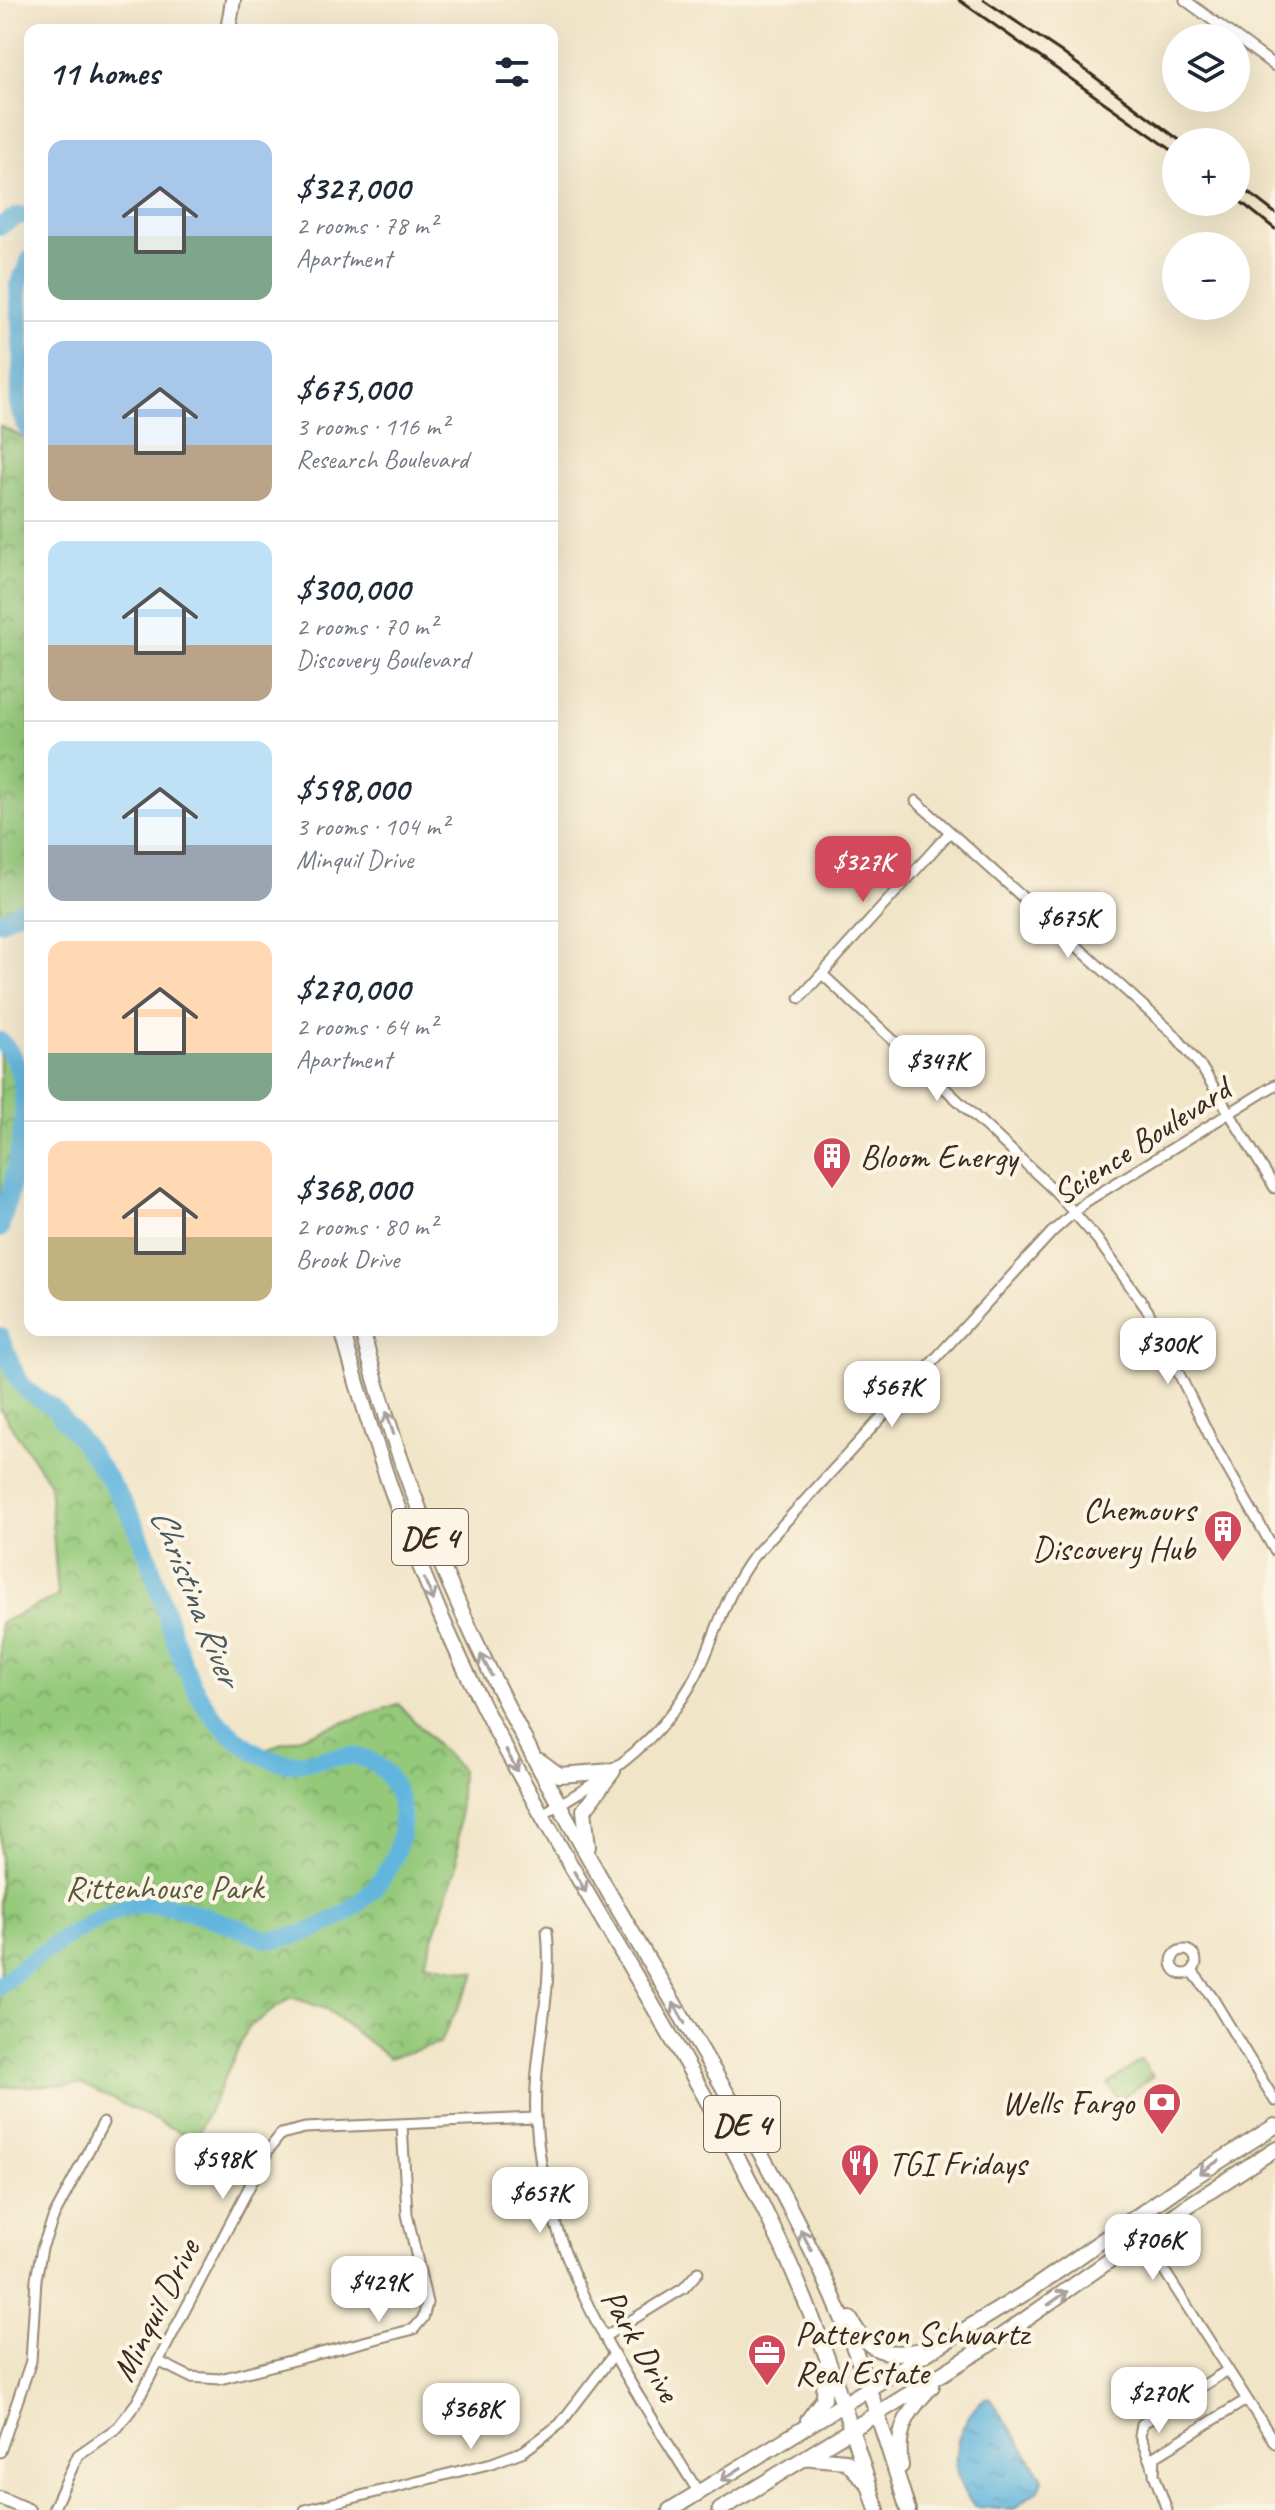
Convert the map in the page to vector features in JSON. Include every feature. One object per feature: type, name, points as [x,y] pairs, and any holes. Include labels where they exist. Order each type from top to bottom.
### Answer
[{"type":"main road","points":[[229,24],[233,0]]},
{"type":"main road","name":"DE 4","points":[[344,1336],[378,1452],[417,1561],[463,1665],[542,1814],[753,2186],[795,2274],[822,2343],[877,2510]]},
{"type":"main road","name":"DE 4","points":[[364,1336],[402,1459],[441,1567],[521,1734],[819,2266],[868,2390],[907,2506]]},
{"type":"main road","points":[[521,1734],[546,1768],[559,1775],[613,1771]]},
{"type":"main road","points":[[595,1870],[586,1841],[584,1810],[613,1771]]},
{"type":"main road","points":[[670,2510],[1055,2274],[1188,2181],[1275,2126]]},
{"type":"main road","points":[[720,2510],[947,2372],[1275,2149]]},
{"type":"main road","points":[[819,2266],[859,2336],[868,2344],[898,2354],[937,2347]]},
{"type":"main road","points":[[791,2437],[818,2409],[824,2398],[827,2388],[822,2343]]},
{"type":"main road","points":[[907,2506],[898,2450],[903,2423],[910,2410],[947,2372]]},
{"type":"main road","points":[[807,2458],[826,2457],[846,2461],[869,2487]]},
{"type":"street","points":[[1185,0],[1275,66]]},
{"type":"street","points":[[916,801],[1173,1033],[1202,1068],[1275,1188]]},
{"type":"street","points":[[800,998],[950,832]]},
{"type":"street","points":[[822,974],[1073,1211],[1148,1311],[1227,1471],[1275,1551]]},
{"type":"street","name":"Science Boulevard","points":[[542,1814],[613,1771],[648,1742],[679,1707],[704,1658],[725,1600],[753,1557],[997,1289],[1073,1211],[1275,1085]]},
{"type":"street","name":"Park Drive","points":[[547,1931],[549,1964],[536,2118],[544,2179],[558,2238],[577,2286],[604,2337],[699,2493]]},
{"type":"street","points":[[1192,1971],[1212,1997],[1275,2101]]},
{"type":"street","name":"Minquil Drive","points":[[53,2510],[78,2455],[125,2421],[274,2141],[296,2129],[536,2118]]},
{"type":"street","points":[[0,2452],[31,2361],[42,2248],[54,2216],[103,2123]]},
{"type":"street","points":[[158,2361],[190,2377],[220,2379],[400,2336],[419,2324],[427,2303],[407,2214],[402,2124]]},
{"type":"street","points":[[1122,2252],[1149,2257],[1160,2264],[1275,2443]]},
{"type":"street","points":[[604,2337],[684,2288],[698,2272]]},
{"type":"street","points":[[305,2510],[492,2463],[524,2451],[560,2424],[614,2354]]},
{"type":"street","points":[[1167,2510],[1140,2436],[1142,2424],[1228,2370]]},
{"type":"street","points":[[1154,2474],[1155,2456],[1246,2400]]},
{"type":"street","points":[[0,2498],[28,2510]]},
{"type":"green space","points":[[0,426],[24,438],[24,908],[0,922]]},
{"type":"green space","points":[[0,1041],[14,1058],[24,1105],[18,1159],[0,1229]]},
{"type":"green space","name":"Rittenhouse Park","points":[[0,1336],[22,1387],[54,1407],[125,1506],[145,1544],[178,1649],[201,1701],[227,1730],[256,1752],[398,1704],[461,1770],[457,1865],[425,1963],[476,1973],[439,2044],[389,2058],[326,2009],[291,1997],[248,2028],[195,2140],[82,2084],[0,2087],[0,1623],[58,1596],[49,1482],[0,1409]]},
{"type":"green space","points":[[1141,2060],[1153,2076],[1119,2100],[1108,2084]]},
{"type":"water","points":[[985,2398],[991,2399],[1043,2478],[1038,2490],[1013,2510],[976,2507],[959,2481],[956,2451],[959,2437],[965,2422]]},
{"type":"waterway","name":"Christina River","points":[[0,226],[24,215]]},
{"type":"waterway","name":"Christina River","points":[[24,272],[18,286],[22,355],[18,408],[24,421]]},
{"type":"waterway","name":"Christina River","points":[[0,922],[24,908]]},
{"type":"waterway","name":"Christina River","points":[[0,1041],[14,1058],[24,1105],[18,1159],[0,1229]]},
{"type":"waterway","name":"Christina River","points":[[0,1336],[15,1374],[25,1389],[52,1407],[65,1421],[102,1469],[126,1507],[151,1565],[181,1658],[210,1712],[241,1742],[258,1754],[277,1761],[291,1763],[348,1756],[375,1763],[395,1790],[401,1806],[402,1822],[395,1855],[377,1884],[356,1905],[320,1927],[279,1939],[267,1939],[187,1911],[160,1905],[133,1906],[83,1927],[0,1985]]},
{"type":"railway","points":[[959,0],[1162,143]]},
{"type":"railway","points":[[984,0],[1060,51],[1163,128]]},
{"type":"railway","points":[[1250,194],[1275,213]]},
{"type":"railway","points":[[1250,209],[1275,229]]},
{"type":"place","name":"Bloom Energy","points":[[832,1190]]},
{"type":"place","name":"Chemours Discovery Hub","points":[[1223,1563]]},
{"type":"place","name":"Wells Fargo","points":[[1162,2136]]},
{"type":"place","name":"TGI Fridays","points":[[860,2197]]},
{"type":"place","name":"Patterson Schwartz Real Estate","points":[[767,2387]]}]
